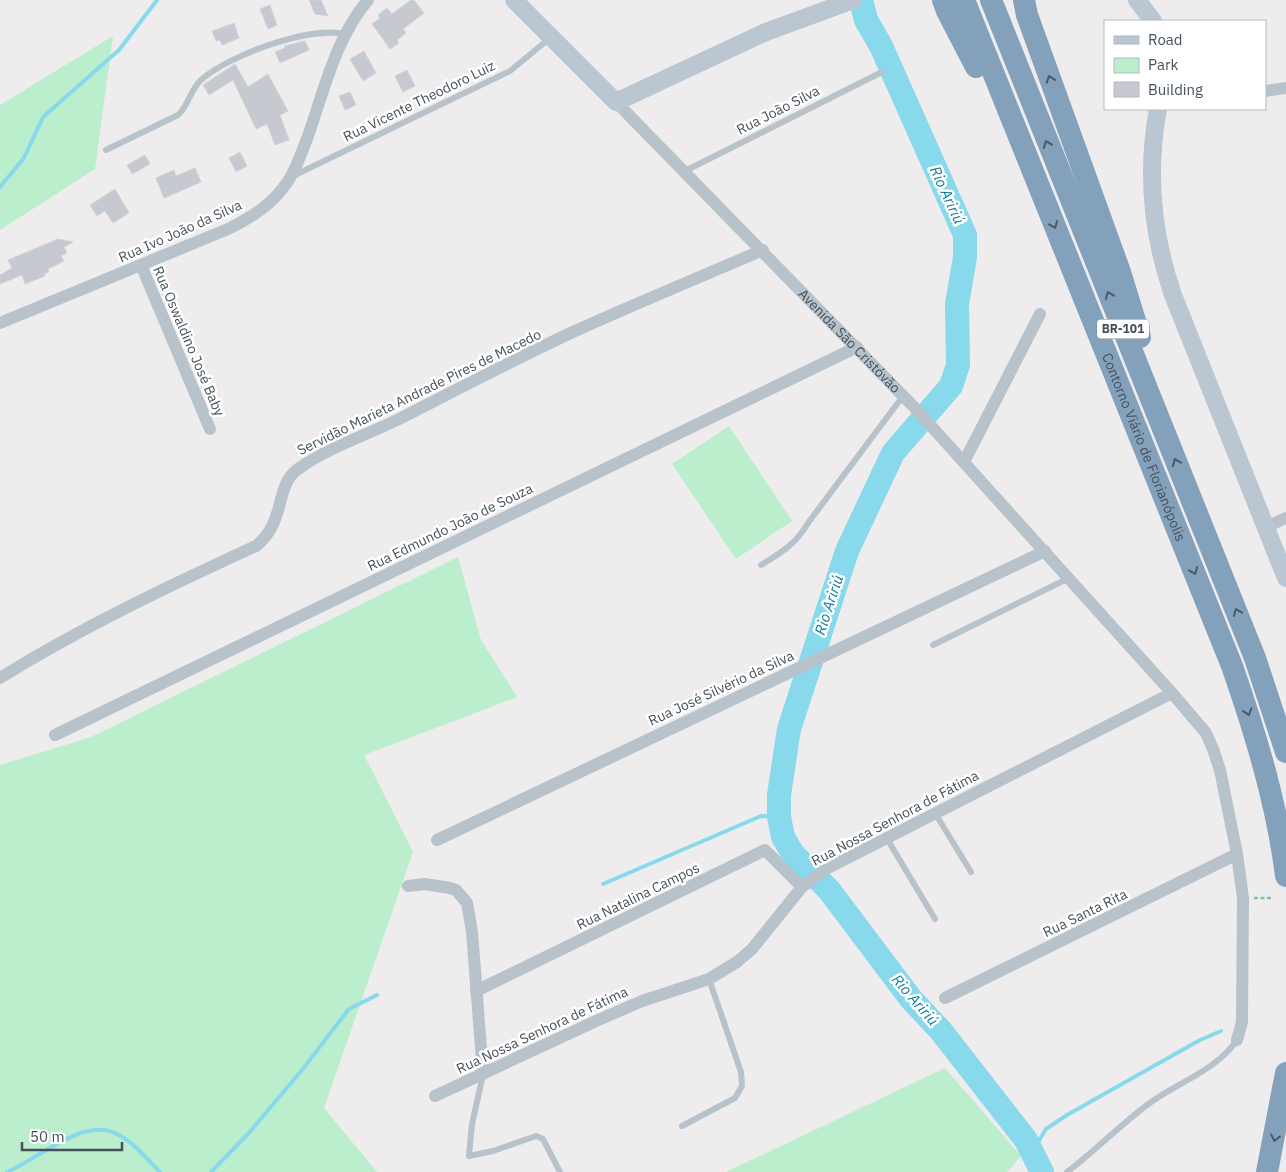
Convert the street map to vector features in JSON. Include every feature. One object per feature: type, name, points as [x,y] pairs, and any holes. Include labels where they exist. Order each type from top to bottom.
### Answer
[{"type":"highway","name":"Contorno Viário de Florianópolis","points":[[991,0],[1255,658],[1286,752]]},
{"type":"highway","points":[[1024,0],[1027,15],[1120,272],[1138,330],[1155,409]]},
{"type":"highway","name":"Contorno Viário de Florianópolis","points":[[949,3],[1036,180],[1232,666],[1250,717],[1270,790],[1286,876]]},
{"type":"highway","points":[[1267,1172],[1286,1073]]},
{"type":"main road","name":"Avenida São Cristóvão","points":[[514,0],[616,102]]},
{"type":"main road","points":[[616,102],[766,32],[852,0]]},
{"type":"main road","points":[[1137,0],[1151,20]]},
{"type":"main road","points":[[1158,110],[1154,134],[1151,185],[1153,211],[1161,256],[1173,295],[1286,578]]},
{"type":"street","name":"Rua Ivo João da Silva","points":[[0,323],[250,218],[268,203],[290,177],[345,34],[358,12],[368,0]]},
{"type":"street","points":[[1266,90],[1286,88]]},
{"type":"street","name":"Avenida São Cristóvão","points":[[616,102],[904,396],[1045,551],[1206,733],[1213,749],[1238,854],[1243,898],[1242,1022],[1236,1040]]},
{"type":"street","name":"Servidão Marieta Andrade Pires de Macedo","points":[[0,678],[74,634],[147,596],[256,546],[274,528],[286,483],[290,476],[316,457],[400,419],[490,372],[576,331],[763,250]]},
{"type":"street","name":"Rua Oswaldino José Baby","points":[[141,265],[210,429]]},
{"type":"street","points":[[964,462],[1040,314]]},
{"type":"street","name":"Rua Edmundo João de Souza","points":[[55,735],[857,347]]},
{"type":"street","points":[[1266,527],[1286,518]]},
{"type":"street","name":"Rua José Silvério da Silva","points":[[437,840],[1045,551]]},
{"type":"street","name":"Rua Nossa Senhora de Fátima","points":[[435,1096],[596,1020],[642,1001],[708,979],[737,962],[752,949],[805,884],[826,869],[1172,693]]},
{"type":"street","name":"Rua Natalina Campos","points":[[476,991],[765,850],[805,884]]},
{"type":"street","name":"Rua Santa Rita","points":[[945,998],[1238,854]]},
{"type":"street","points":[[408,886],[439,886],[456,890],[462,896],[469,912],[483,1074]]},
{"type":"lane","points":[[106,150],[178,115],[185,108],[193,89],[224,64],[300,35],[332,31],[345,34]]},
{"type":"lane","name":"Rua Vicente Theodoro Luiz","points":[[290,177],[510,71],[551,38]]},
{"type":"lane","name":"Rua João Silva","points":[[685,171],[882,72]]},
{"type":"lane","points":[[761,565],[791,546],[799,537],[904,396]]},
{"type":"lane","points":[[933,645],[1069,578]]},
{"type":"lane","points":[[935,813],[971,872]]},
{"type":"lane","points":[[886,837],[935,920]]},
{"type":"lane","points":[[682,1126],[735,1098],[742,1086],[741,1072],[708,979]]},
{"type":"lane","points":[[1067,1172],[1146,1106],[1199,1073],[1226,1053],[1236,1040]]},
{"type":"lane","points":[[483,1074],[472,1124],[469,1156],[493,1151],[536,1136],[543,1139],[560,1172]]},
{"type":"path","points":[[1243,898],[1272,898]]},
{"type":"green space","points":[[113,36],[95,169],[0,230],[0,105]]},
{"type":"green space","points":[[729,426],[792,521],[736,559],[672,464]]},
{"type":"green space","points":[[458,557],[481,640],[517,697],[364,755],[413,852],[324,1108],[377,1172],[0,1172],[0,765],[91,737]]},
{"type":"green space","points":[[945,1068],[1021,1156],[1007,1172],[726,1172]]},
{"type":"building","points":[[309,0],[321,0],[328,16],[315,14]]},
{"type":"building","points":[[411,0],[414,0],[424,13],[403,29],[406,33],[397,40],[399,43],[390,49],[372,24],[380,18],[378,15],[387,8],[392,14]]},
{"type":"building","points":[[270,5],[277,25],[268,29],[260,9]]},
{"type":"building","points":[[234,23],[239,38],[222,45],[220,40],[216,41],[212,31]]},
{"type":"building","points":[[305,41],[309,50],[280,63],[275,52],[285,48],[284,46]]},
{"type":"building","points":[[364,51],[376,73],[363,81],[350,59]]},
{"type":"building","points":[[235,64],[248,87],[268,74],[288,111],[280,115],[289,140],[275,145],[267,124],[256,129],[233,80],[209,95],[203,85]]},
{"type":"building","points":[[407,70],[415,86],[403,92],[395,76]]},
{"type":"building","points":[[350,92],[356,105],[345,110],[339,96]]},
{"type":"building","points":[[240,152],[247,166],[236,172],[229,158]]},
{"type":"building","points":[[145,155],[150,164],[132,174],[127,165]]},
{"type":"building","points":[[195,168],[201,182],[164,198],[156,178],[174,170],[176,176]]},
{"type":"building","points":[[115,189],[129,213],[113,223],[105,211],[97,216],[90,205]]},
{"type":"building","points":[[58,239],[73,242],[64,247],[67,253],[61,256],[64,261],[48,269],[49,272],[44,274],[45,276],[25,284],[22,275],[0,284],[0,275],[12,268],[8,260]]},
{"type":"waterway","points":[[0,187],[24,158],[43,117],[119,50],[157,0]]},
{"type":"waterway","name":"Rio Aririú","points":[[861,0],[866,20],[881,46],[965,235],[965,257],[957,304],[958,365],[951,386],[893,453],[847,551],[789,729],[779,795],[779,817],[783,837],[793,854],[829,890],[911,999],[941,1031],[1026,1140],[1042,1172]]},
{"type":"waterway","points":[[603,884],[761,816],[779,817]]},
{"type":"waterway","points":[[211,1172],[248,1134],[302,1070],[349,1009],[377,995]]},
{"type":"waterway","points":[[1032,1152],[1046,1129],[1067,1115],[1200,1040],[1221,1031]]},
{"type":"waterway","points":[[7,1172],[70,1137],[97,1130],[109,1131],[124,1138],[137,1148],[160,1172]]}]
